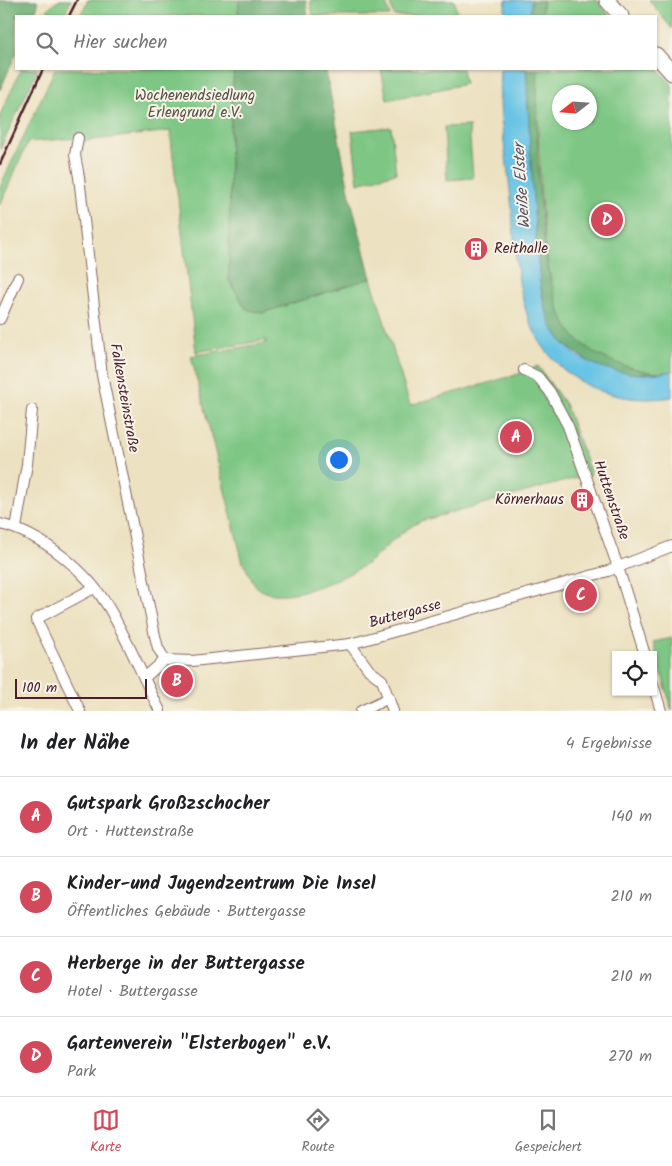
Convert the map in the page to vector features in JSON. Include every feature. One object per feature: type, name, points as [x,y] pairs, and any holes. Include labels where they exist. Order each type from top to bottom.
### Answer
[{"type":"main road","points":[[608,0],[620,15]]},
{"type":"main road","points":[[657,56],[672,73]]},
{"type":"street","name":"Falkensteinstraße","points":[[78,138],[75,155],[102,375],[155,636],[165,660]]},
{"type":"street","points":[[0,319],[18,278]]},
{"type":"street","name":"Huttenstraße","points":[[524,370],[538,377],[550,392],[568,426],[618,567],[644,651]]},
{"type":"street","points":[[16,528],[27,464],[32,410]]},
{"type":"street","points":[[0,524],[16,528],[37,537],[54,550],[94,588],[109,608],[160,711]]},
{"type":"street","name":"Buttergasse","points":[[165,660],[192,661],[350,644],[547,589],[618,567],[672,546]]},
{"type":"street","points":[[80,711],[36,619],[94,588]]},
{"type":"street","points":[[350,644],[369,670],[382,680],[393,711]]},
{"type":"street","points":[[144,678],[165,660]]},
{"type":"street","points":[[657,696],[661,711]]},
{"type":"street","points":[[361,711],[389,698]]},
{"type":"green space","points":[[0,0],[37,0],[38,5],[33,15],[15,15],[15,56],[0,90]]},
{"type":"green space","points":[[60,0],[71,0],[64,15],[45,15],[49,7]]},
{"type":"green space","points":[[88,0],[239,0],[238,15],[80,15]]},
{"type":"green space","points":[[239,0],[306,0],[308,15],[238,15]]},
{"type":"green space","points":[[310,0],[385,0],[390,15],[313,15]]},
{"type":"green space","points":[[389,0],[454,0],[458,15],[394,15]]},
{"type":"green space","points":[[531,0],[543,0],[541,15],[530,15]]},
{"type":"green space","points":[[543,0],[597,0],[609,15],[541,15]]},
{"type":"green space","points":[[649,0],[672,0],[672,29]]},
{"type":"green space","points":[[657,68],[672,85],[672,371],[644,371],[609,361],[580,342],[563,322],[551,284],[543,224],[539,155],[538,70],[657,70]]},
{"type":"green space","points":[[21,70],[38,70],[0,149],[0,115]]},
{"type":"green space","name":"Wochenendsiedlung Erlengrund e.V.","points":[[55,70],[234,70],[230,133],[229,280],[246,309],[262,313],[371,278],[410,405],[516,375],[538,366],[565,404],[591,474],[421,521],[401,534],[363,566],[333,581],[316,588],[298,592],[281,594],[267,592],[256,586],[243,563],[191,356],[266,343],[266,340],[196,352],[170,131],[85,141],[78,138],[28,142],[0,205],[0,187]]},
{"type":"green space","points":[[234,70],[326,71],[350,196],[371,278],[262,313],[246,309],[229,280],[230,133]]},
{"type":"green space","points":[[381,70],[462,70],[465,84],[387,100]]},
{"type":"green space","points":[[526,70],[538,70],[537,130],[541,210],[553,288],[563,318],[576,338],[604,358],[625,366],[658,374],[620,373],[594,365],[565,345],[554,331],[548,318],[541,288],[532,191]]},
{"type":"green space","points":[[469,126],[473,178],[447,180],[444,127]]},
{"type":"green space","points":[[391,127],[396,173],[358,183],[352,131]]},
{"type":"green space","points":[[672,638],[672,711],[657,651],[653,642]]},
{"type":"water","points":[[506,0],[531,0],[530,15],[504,15]]},
{"type":"water","name":"Weiße Elster","points":[[500,70],[526,70],[539,275],[545,309],[554,330],[563,343],[576,354],[606,368],[640,374],[672,371],[672,397],[646,399],[621,396],[598,390],[577,379],[559,365],[543,347],[531,325],[520,287],[499,84]]},
{"type":"railway","points":[[70,15],[77,0]]},
{"type":"railway","points":[[0,164],[43,70]]},
{"type":"place","name":"Gartenverein \"Elsterbogen\" e.V.","points":[[607,220]]},
{"type":"place","name":"Reithalle","points":[[476,249]]},
{"type":"place","name":"Gutspark Großzschocher","points":[[516,437]]},
{"type":"place","name":"Körnerhaus","points":[[582,500]]},
{"type":"place","name":"Herberge in der Buttergasse","points":[[581,595]]},
{"type":"place","name":"Kinder-und Jugendzentrum Die Insel","points":[[177,681]]}]
